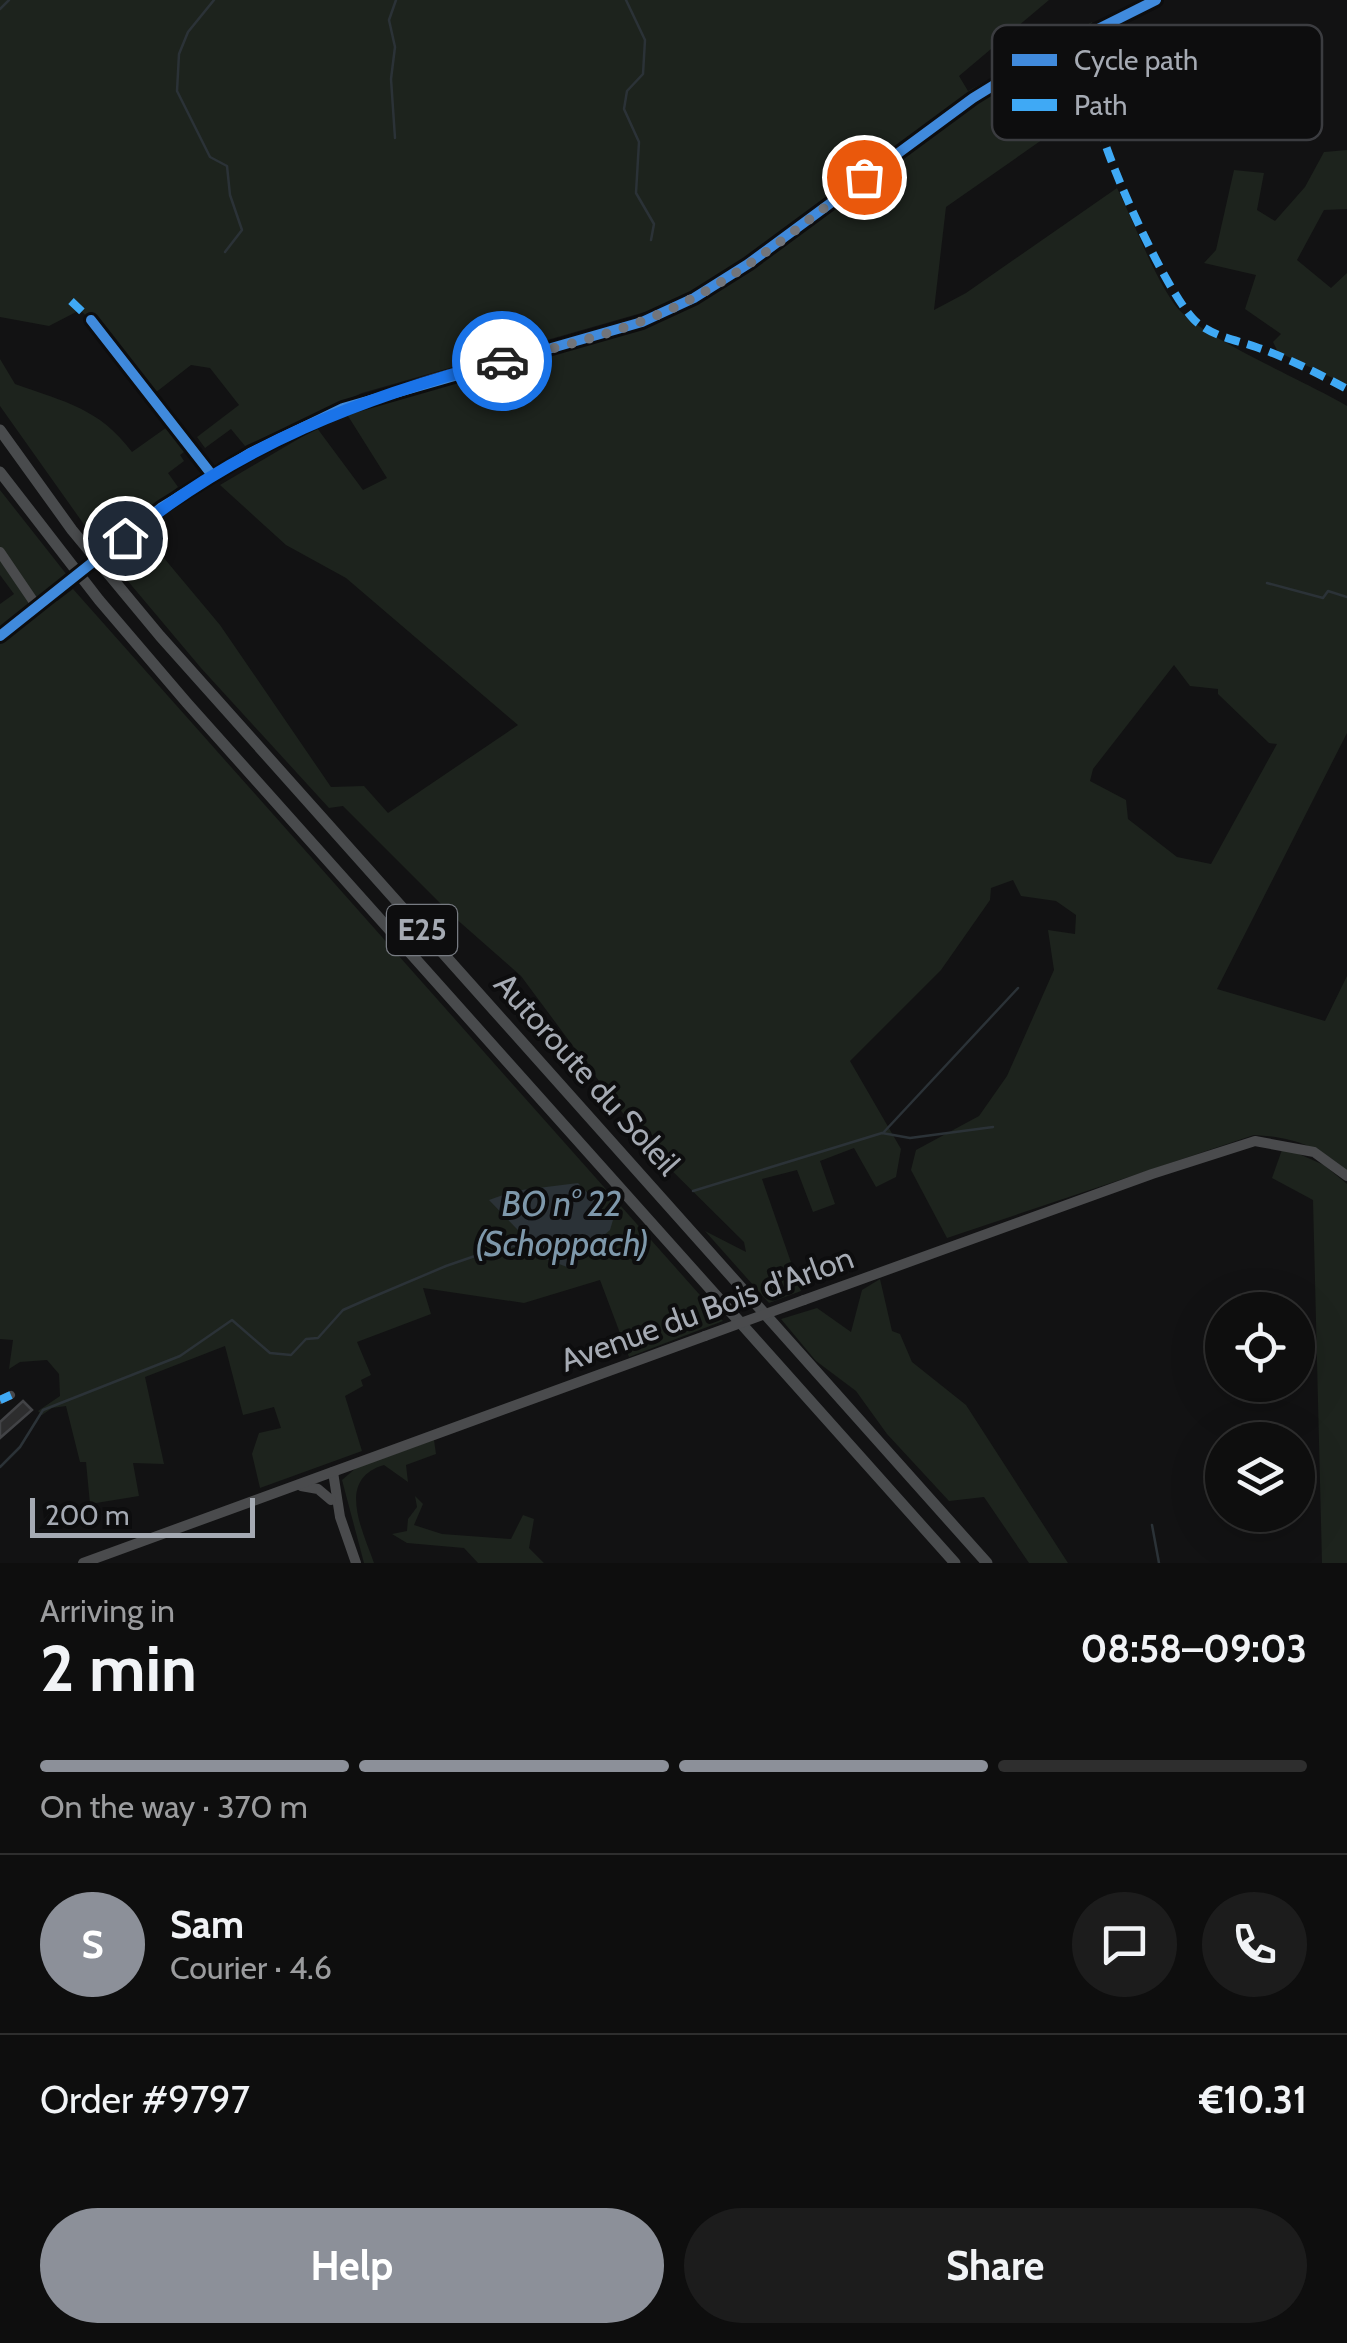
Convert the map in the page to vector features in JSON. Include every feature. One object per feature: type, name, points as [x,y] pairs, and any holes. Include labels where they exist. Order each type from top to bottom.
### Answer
[{"type":"highway","name":"Autoroute du Soleil","points":[[0,430],[72,530],[160,636],[987,1563]]},
{"type":"highway","name":"Autoroute du Soleil","points":[[0,472],[153,664],[949,1559]]},
{"type":"main road","points":[[1106,25],[1156,0]]},
{"type":"main road","points":[[0,636],[162,506],[212,475],[343,408],[642,322],[694,298],[748,264],[992,86]]},
{"type":"main road","points":[[0,552],[38,608]]},
{"type":"main road","name":"Avenue du Bois d'Arlon","points":[[82,1563],[1254,1141],[1314,1152],[1347,1176]]},
{"type":"main road","points":[[329,1473],[331,1500],[340,1517]]},
{"type":"main road","points":[[329,1473],[356,1563]]},
{"type":"main road","points":[[296,1485],[318,1490],[331,1500]]},
{"type":"street","points":[[91,320],[212,475]]},
{"type":"street","points":[[0,1400],[12,1395]]},
{"type":"shaded area","points":[[0,0],[1049,0],[1019,25],[992,25],[992,48],[959,76],[968,91],[992,78],[992,140],[1042,140],[946,207],[934,310],[966,293],[1117,188],[1158,278],[1187,317],[1229,344],[1347,406],[1347,733],[1217,989],[1325,1021],[1347,976],[1347,1170],[1304,1144],[1254,1135],[947,1238],[911,1170],[916,1150],[979,1116],[1007,1076],[1054,970],[1048,930],[1075,934],[1076,915],[1056,901],[1021,896],[1013,880],[991,888],[990,900],[941,970],[850,1061],[901,1149],[896,1177],[876,1187],[854,1148],[820,1161],[835,1204],[813,1212],[797,1170],[762,1179],[801,1291],[769,1303],[705,1231],[746,1252],[744,1242],[648,1147],[521,976],[454,917],[343,806],[329,808],[201,668],[111,561],[143,533],[220,625],[331,787],[364,786],[388,813],[518,725],[346,578],[286,545],[220,485],[317,428],[363,490],[387,478],[343,408],[510,359],[512,366],[643,329],[645,312],[362,393],[245,446],[231,429],[205,448],[197,437],[239,405],[210,368],[191,365],[155,393],[113,341],[80,310],[49,326],[0,317]],"holes":[[[1174,665],[1190,686],[1218,689],[1218,694],[1269,743],[1277,744],[1211,864],[1177,857],[1128,819],[1126,800],[1090,781],[1093,769]]]},
{"type":"shaded area","points":[[1347,150],[1347,209],[1324,210],[1297,260],[1331,288],[1347,273],[1347,385],[1278,352],[1273,342],[1281,334],[1245,309],[1256,275],[1204,263],[1216,250],[1234,170],[1264,173],[1257,210],[1275,221],[1305,187],[1324,152]]},
{"type":"shaded area","points":[[0,359],[15,384],[94,416],[132,452],[170,425],[188,449],[180,455],[184,461],[168,473],[178,487],[100,547],[0,406]]},
{"type":"shaded area","points":[[0,490],[67,575],[49,589],[57,601],[73,589],[723,1321],[629,1357],[600,1280],[524,1303],[423,1288],[431,1314],[357,1342],[371,1375],[361,1380],[363,1386],[345,1396],[362,1451],[260,1488],[252,1454],[259,1433],[281,1428],[274,1407],[243,1415],[225,1346],[145,1377],[164,1464],[133,1463],[139,1496],[90,1504],[86,1462],[80,1462],[66,1406],[52,1408],[42,1415],[38,1411],[60,1396],[59,1374],[47,1360],[20,1362],[9,1369],[13,1340],[0,1339],[0,604],[14,594],[0,575]]},
{"type":"shaded area","points":[[1283,1147],[1324,1165],[1347,1184],[1347,1563],[1322,1563],[1313,1200],[1272,1178]]},
{"type":"shaded area","points":[[880,1279],[892,1331],[900,1334],[912,1362],[966,1405],[1068,1563],[1029,1563],[984,1497],[949,1501],[887,1434],[856,1391],[816,1361],[781,1319],[817,1308],[851,1332],[862,1290]]},
{"type":"shaded area","points":[[434,1440],[436,1454],[406,1465],[408,1482],[384,1465],[361,1481],[356,1506],[374,1563],[364,1563],[342,1480],[356,1468]]},
{"type":"shaded area","points":[[415,1496],[423,1504],[414,1525],[442,1534],[511,1539],[523,1515],[534,1519],[529,1548],[544,1563],[478,1563],[464,1548],[407,1543],[392,1534],[407,1531],[408,1519],[417,1507]]},
{"type":"water","name":"BO n° 22 (Schoppach)","points":[[578,1183],[613,1220],[610,1230],[567,1267],[546,1259],[489,1200],[514,1191]]},
{"type":"building","points":[[23,1401],[32,1410],[0,1438],[0,1422]]},
{"type":"waterway","points":[[0,9],[9,0]]},
{"type":"waterway","points":[[214,0],[188,32],[179,54],[177,91],[210,157],[227,166],[230,195],[242,230],[225,252]]},
{"type":"waterway","points":[[395,138],[391,79],[395,47],[389,20],[396,0]]},
{"type":"waterway","points":[[626,0],[645,40],[643,74],[627,91],[624,109],[639,142],[636,193],[654,224],[651,240]]},
{"type":"waterway","points":[[1267,583],[1323,598],[1328,591],[1347,597]]},
{"type":"waterway","points":[[883,1133],[1018,988]]},
{"type":"waterway","points":[[693,1191],[882,1133],[910,1138],[993,1127]]},
{"type":"waterway","points":[[0,1467],[20,1447],[43,1410],[180,1356],[232,1320],[270,1353],[291,1355],[306,1339],[318,1338],[343,1310],[446,1266],[498,1248],[529,1244]]},
{"type":"waterway","points":[[1152,1525],[1159,1563]]},
{"type":"marked path","points":[[1104,140],[1156,260],[1199,324],[1347,389]]},
{"type":"marked path","points":[[71,301],[91,320]]},
{"type":"marked path","points":[[0,1400],[11,1395]]},
{"type":"cycle path","points":[[1106,25],[1156,0]]},
{"type":"cycle path","points":[[0,636],[162,507],[250,453],[343,408],[642,322],[694,298],[748,264],[992,86]]},
{"type":"cycle path","points":[[91,320],[212,475]]},
{"type":"way so far","points":[[502,361],[642,322],[694,298],[748,264],[864,177]]},
{"type":"route","points":[[125,538],[162,506],[212,475],[343,408],[502,361]]}]
